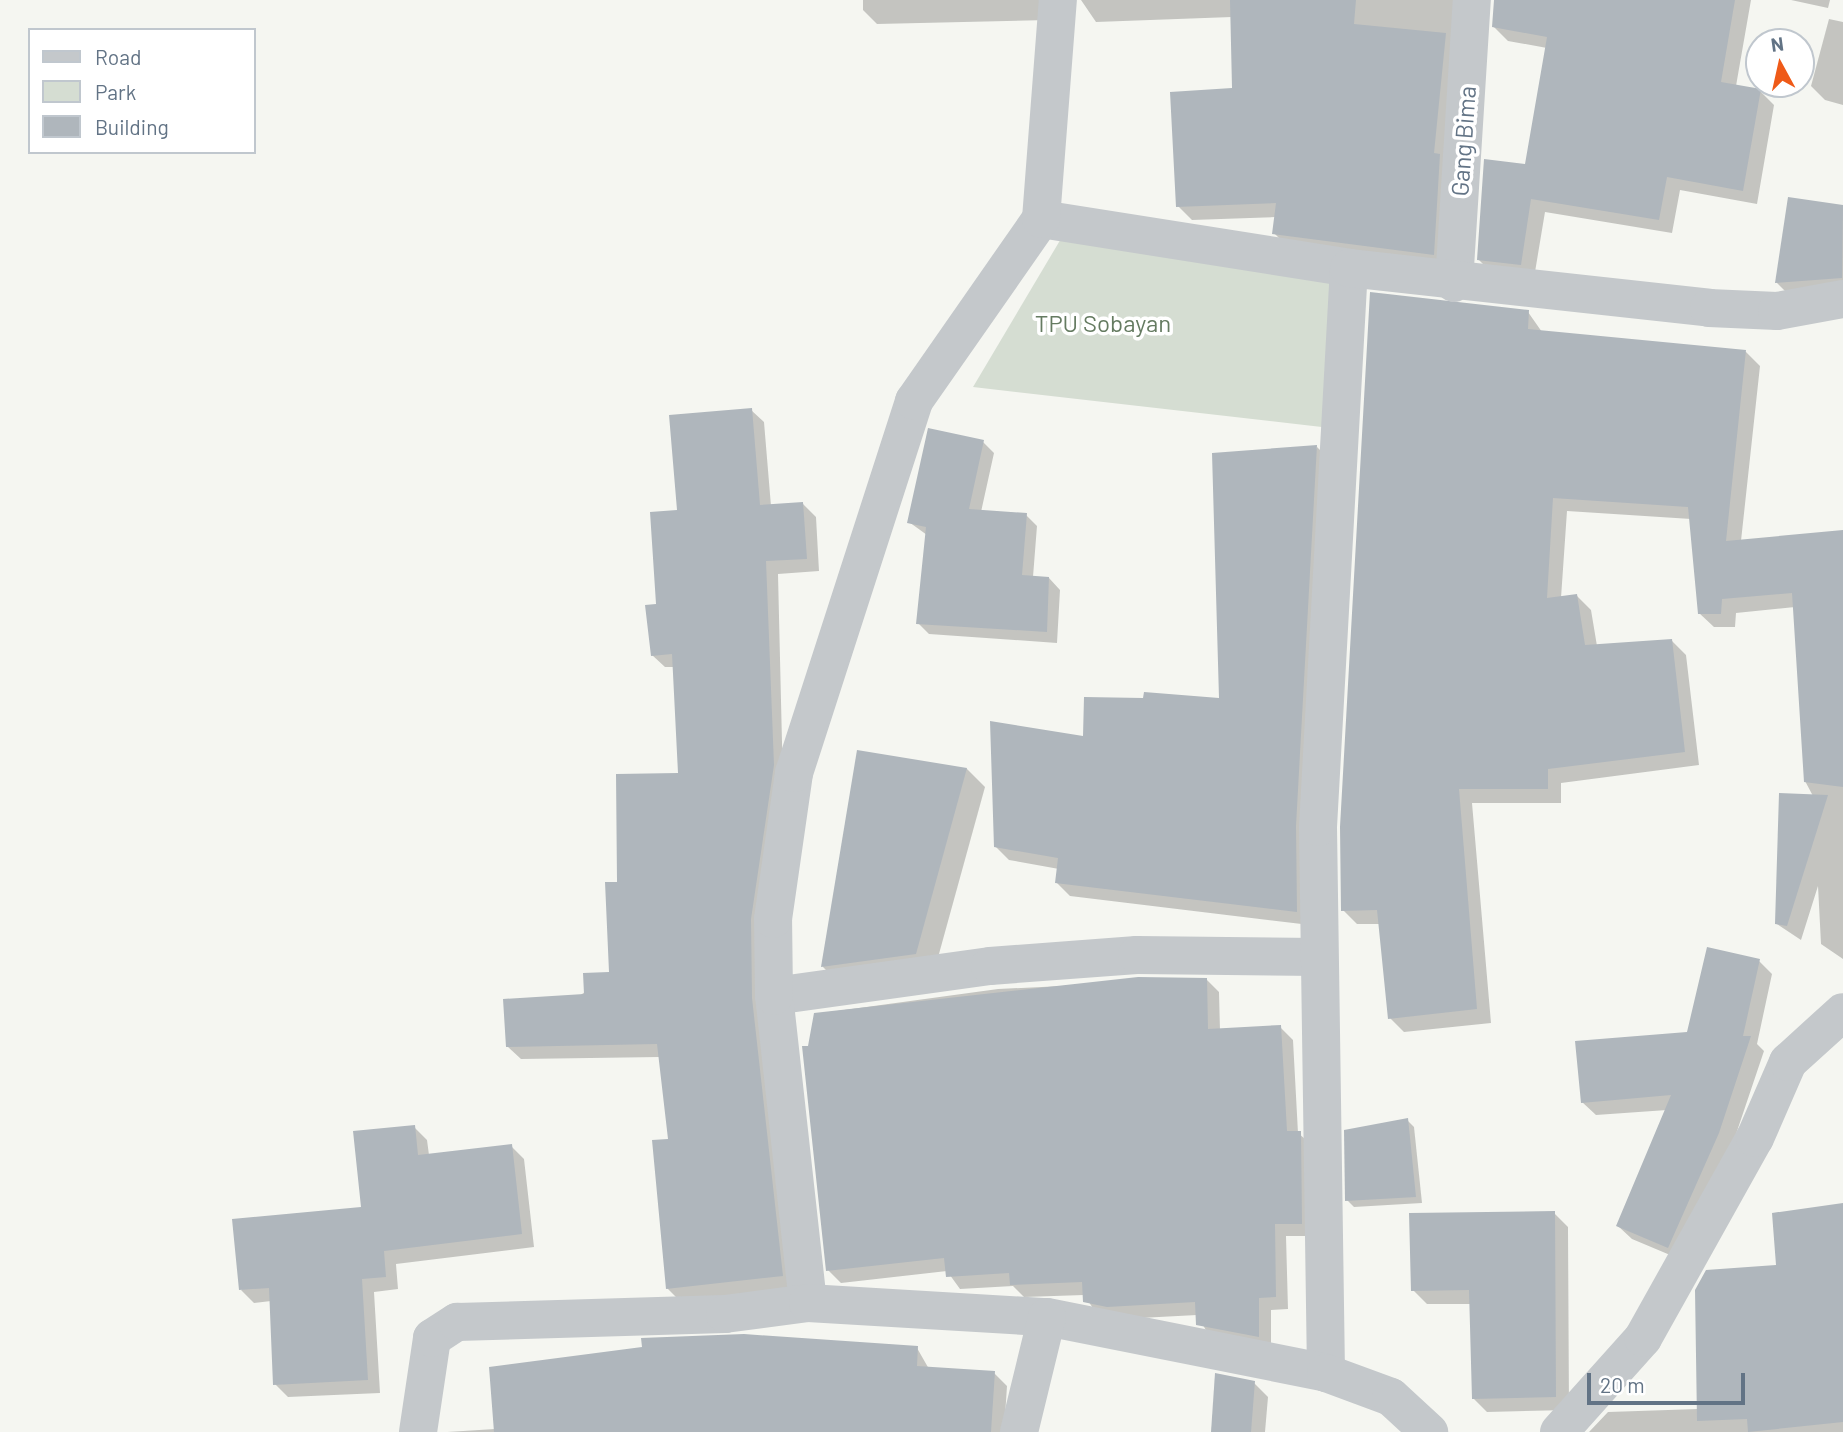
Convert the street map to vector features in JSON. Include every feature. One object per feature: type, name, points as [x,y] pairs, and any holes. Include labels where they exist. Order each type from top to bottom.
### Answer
[{"type":"street","points":[[808,1303],[774,996],[773,919],[794,773],[888,471],[914,401],[1041,219],[1058,0]]},
{"type":"street","name":"Gang Bima","points":[[1454,283],[1472,0]]},
{"type":"street","points":[[1041,219],[1454,283],[1709,308],[1777,311],[1843,299]]},
{"type":"street","points":[[1326,1373],[1318,957],[1321,692],[1349,268]]},
{"type":"street","points":[[774,996],[990,966],[1137,955],[1318,957]]},
{"type":"street","points":[[1559,1432],[1643,1338],[1755,1138],[1788,1062],[1843,1012]]},
{"type":"street","points":[[418,1432],[432,1338],[457,1322],[725,1314],[808,1303],[1047,1317],[1326,1373],[1391,1397],[1429,1432]]},
{"type":"street","points":[[1019,1432],[1047,1317]]},
{"type":"green space","name":"TPU Sobayan","points":[[1062,237],[1337,279],[1339,429],[973,387]]},
{"type":"building","points":[[1230,0],[1356,0],[1354,24],[1446,33],[1434,153],[1440,154],[1434,255],[1272,234],[1276,203],[1176,207],[1170,92],[1232,88]]},
{"type":"building","points":[[1494,0],[1735,0],[1721,82],[1745,86],[1745,98],[1759,98],[1743,191],[1667,177],[1659,220],[1531,199],[1521,265],[1477,260],[1484,159],[1525,164],[1547,37],[1492,27]]},
{"type":"building","points":[[1788,197],[1843,205],[1842,278],[1775,283]]},
{"type":"building","points":[[1370,292],[1529,310],[1528,329],[1746,350],[1726,541],[1843,530],[1843,787],[1804,782],[1792,593],[1722,599],[1721,614],[1698,614],[1688,507],[1553,498],[1547,598],[1577,594],[1585,645],[1672,639],[1685,752],[1548,769],[1548,789],[1459,789],[1477,1009],[1388,1019],[1377,910],[1341,911],[1340,827]]},
{"type":"building","points":[[752,408],[760,505],[803,502],[807,559],[766,561],[774,765],[751,919],[752,998],[783,1276],[666,1289],[652,1140],[668,1139],[657,1044],[506,1047],[503,999],[584,994],[583,973],[609,972],[605,882],[617,882],[616,774],[678,773],[672,654],[651,656],[645,605],[656,604],[650,512],[677,510],[669,415]]},
{"type":"building","points":[[928,428],[984,440],[969,509],[1027,513],[1022,575],[1049,577],[1047,632],[916,624],[926,527],[907,523]]},
{"type":"building","points":[[1317,445],[1296,826],[1297,912],[1055,883],[1058,858],[994,847],[990,721],[1083,736],[1084,697],[1143,698],[1144,692],[1219,698],[1212,453]]},
{"type":"building","points":[[857,750],[967,768],[916,954],[821,967]]},
{"type":"building","points":[[1779,793],[1828,795],[1787,926],[1775,924]]},
{"type":"building","points":[[1707,947],[1760,959],[1743,1036],[1751,1036],[1719,1133],[1668,1248],[1616,1226],[1671,1095],[1581,1103],[1575,1041],[1687,1032]]},
{"type":"building","points":[[1138,977],[1207,978],[1208,1029],[1281,1025],[1287,1131],[1301,1131],[1302,1224],[1275,1224],[1276,1297],[1259,1298],[1259,1337],[1196,1325],[1195,1302],[1107,1307],[1083,1302],[1082,1282],[1010,1285],[1009,1273],[946,1277],[944,1258],[826,1271],[802,1046],[808,1046],[814,1013]]},
{"type":"building","points":[[1408,1118],[1416,1197],[1345,1201],[1344,1130]]},
{"type":"building","points":[[415,1125],[418,1155],[512,1144],[522,1234],[384,1251],[386,1277],[362,1279],[368,1380],[273,1385],[269,1288],[239,1290],[232,1219],[361,1207],[353,1131]]},
{"type":"building","points":[[1843,1203],[1843,1422],[1748,1432],[1747,1419],[1697,1421],[1695,1290],[1706,1270],[1776,1265],[1772,1213]]},
{"type":"building","points":[[1555,1211],[1556,1397],[1472,1399],[1469,1290],[1411,1291],[1409,1213]]},
{"type":"building","points":[[744,1334],[918,1346],[917,1366],[995,1371],[991,1432],[494,1432],[489,1367],[642,1347],[641,1338]]},
{"type":"building","points":[[1215,1373],[1255,1381],[1251,1432],[1211,1432]]}]
